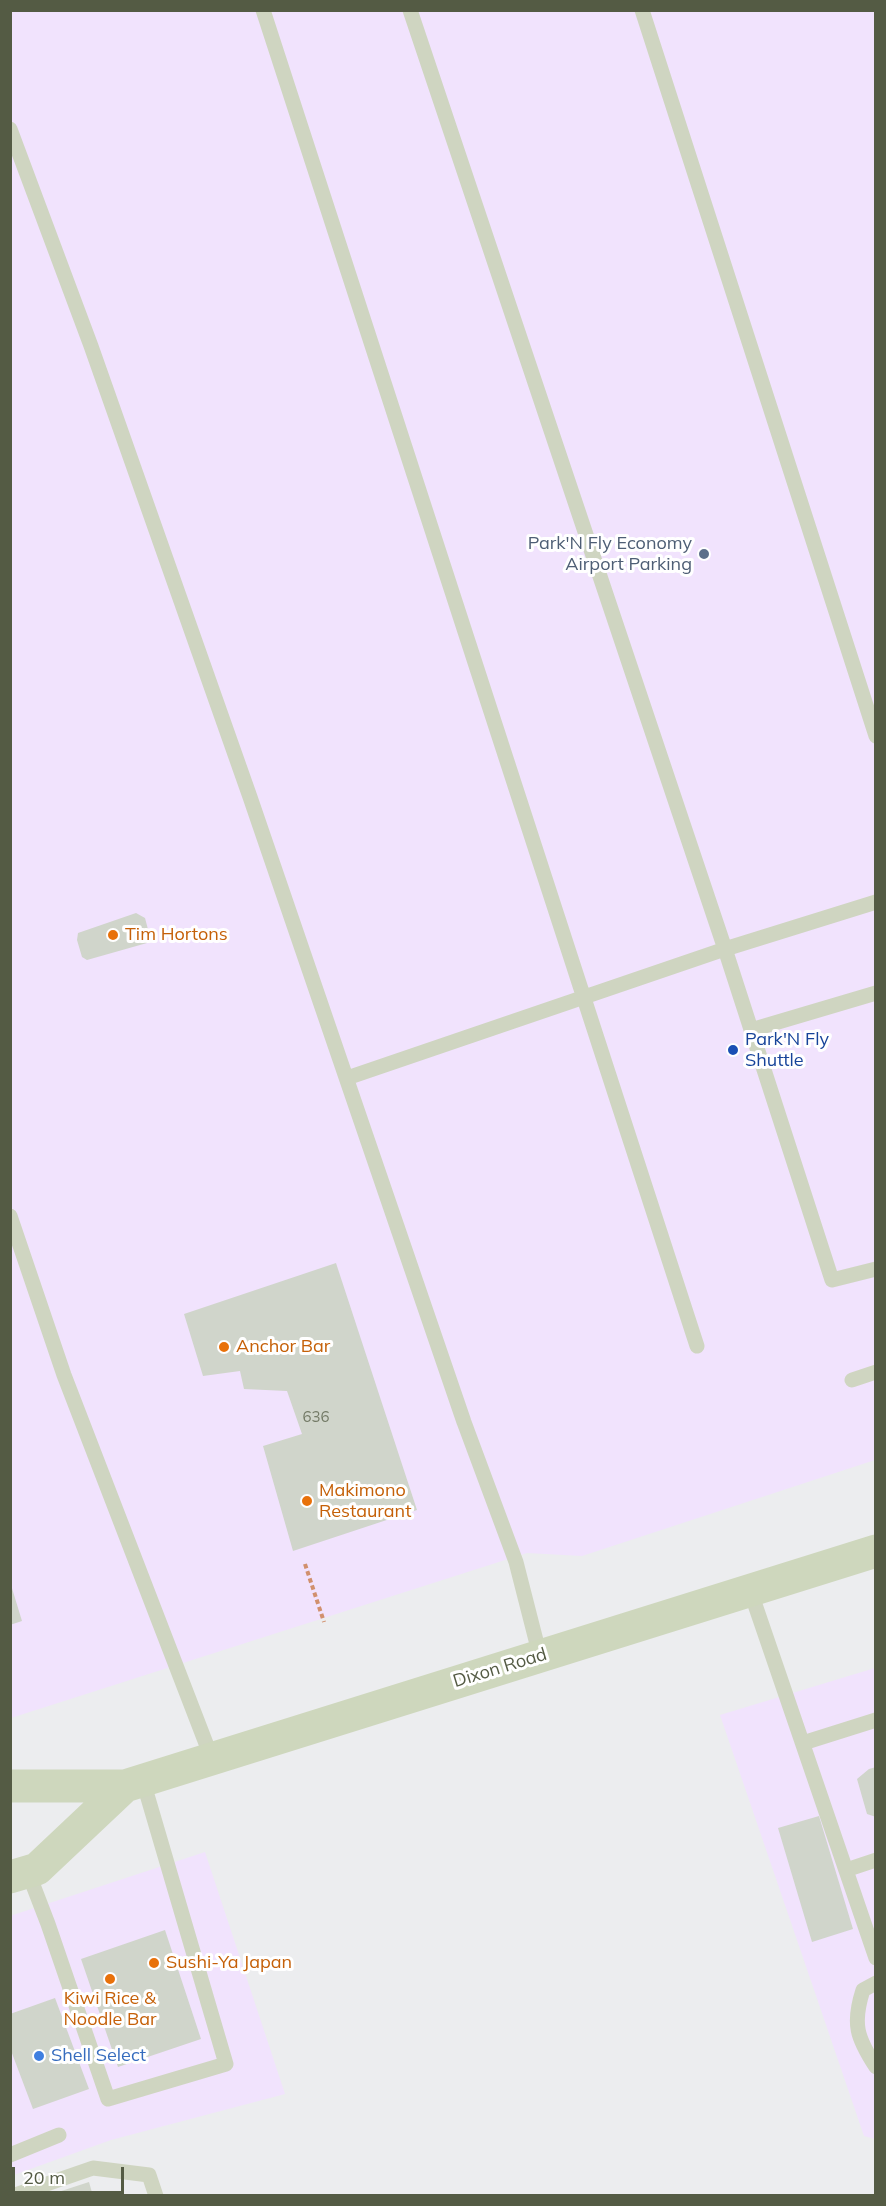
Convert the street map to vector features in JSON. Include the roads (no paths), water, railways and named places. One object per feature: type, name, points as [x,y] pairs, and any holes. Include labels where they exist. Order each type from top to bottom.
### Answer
[{"type":"main road","name":"Dixon Road","points":[[10,1786],[134,1783],[876,1551]]},
{"type":"main road","name":"Dixon Road","points":[[19,1875],[37,1869],[134,1783]]},
{"type":"lane","points":[[263,10],[697,1346]]},
{"type":"lane","points":[[410,10],[751,1030],[832,1280],[876,1269]]},
{"type":"lane","points":[[642,10],[876,736]]},
{"type":"lane","points":[[10,129],[99,368],[347,1078],[464,1422],[516,1562],[540,1656]]},
{"type":"lane","points":[[347,1078],[724,949],[876,902]]},
{"type":"lane","points":[[751,1030],[876,993]]},
{"type":"lane","points":[[10,1216],[64,1375],[212,1759]]},
{"type":"lane","points":[[852,1380],[876,1372]]},
{"type":"lane","points":[[750,1590],[876,1958]]},
{"type":"lane","points":[[803,1743],[876,1720]]},
{"type":"lane","points":[[19,1875],[48,1924],[108,2099],[226,2064],[134,1783]]},
{"type":"lane","points":[[846,1870],[876,1860]]},
{"type":"lane","points":[[876,1983],[863,1990],[856,2011],[856,2025],[864,2049],[876,2067]]},
{"type":"lane","points":[[10,2155],[59,2135]]},
{"type":"lane","points":[[12,2196],[93,2168],[149,2175],[156,2196]]},
{"type":"place","name":"Park'N Fly Economy Airport Parking","points":[[704,554]]},
{"type":"place","name":"Tim Hortons","points":[[113,935]]},
{"type":"place","name":"Park'N Fly Shuttle","points":[[733,1050]]},
{"type":"place","name":"Anchor Bar","points":[[224,1347]]},
{"type":"place","name":"Makimono Restaurant","points":[[307,1501]]},
{"type":"place","name":"Sushi-Ya Japan","points":[[154,1963]]},
{"type":"place","name":"Kiwi Rice & Noodle Bar","points":[[110,1979]]},
{"type":"place","name":"Shell Select","points":[[39,2056]]}]
